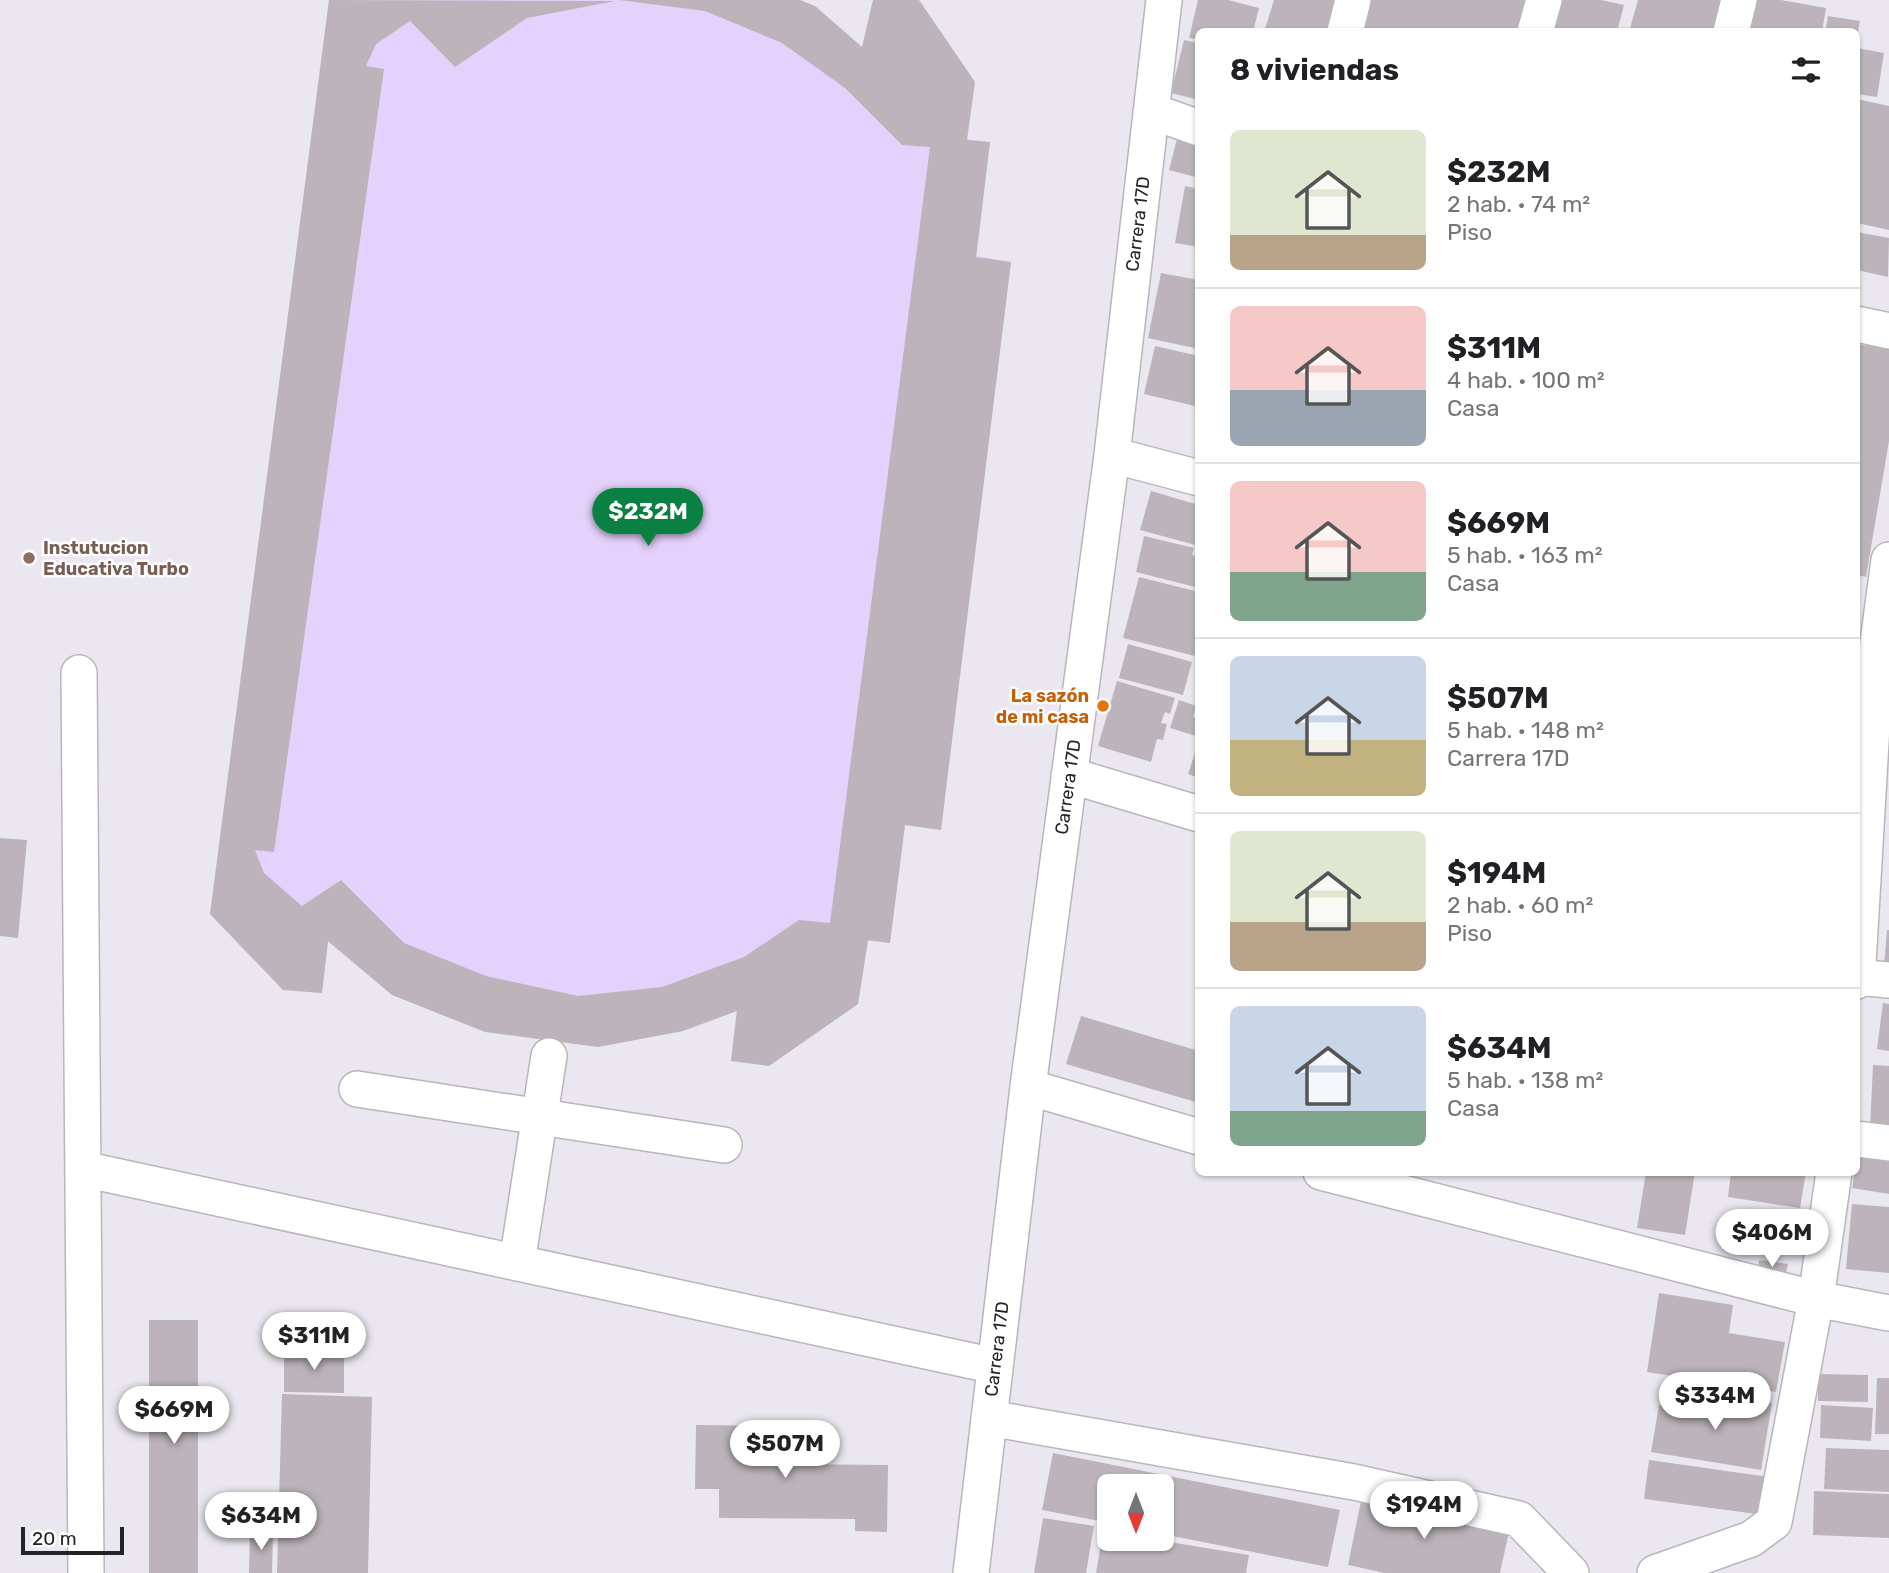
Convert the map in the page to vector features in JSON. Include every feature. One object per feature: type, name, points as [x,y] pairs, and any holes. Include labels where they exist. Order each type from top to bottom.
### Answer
[{"type":"street","name":"Carrera 17D","points":[[971,1573],[1028,1087],[1112,455],[1164,0]]},
{"type":"street","points":[[1346,28],[1353,0]]},
{"type":"street","points":[[1536,28],[1544,0]]},
{"type":"street","points":[[1732,28],[1739,0]]},
{"type":"street","points":[[1151,110],[1195,126]]},
{"type":"street","points":[[1860,325],[1889,331]]},
{"type":"street","points":[[1112,455],[1195,477]]},
{"type":"street","points":[[1860,955],[1877,822],[1874,655],[1889,560]]},
{"type":"street","points":[[79,673],[86,1573]]},
{"type":"street","points":[[1069,775],[1195,813]]},
{"type":"street","points":[[1860,978],[1889,980]]},
{"type":"street","points":[[517,1263],[549,1056]]},
{"type":"street","points":[[1028,1087],[1195,1136]]},
{"type":"street","points":[[357,1089],[724,1145]]},
{"type":"street","points":[[1860,1139],[1889,1143]]},
{"type":"street","points":[[83,1169],[995,1366]]},
{"type":"street","points":[[1337,1176],[1816,1299],[1889,1313]]},
{"type":"street","points":[[1655,1573],[1751,1539],[1774,1522],[1816,1299],[1833,1176]]},
{"type":"street","points":[[989,1418],[1354,1482],[1519,1520],[1571,1573]]},
{"type":"shaded area","points":[[329,0],[800,0],[815,6],[862,47],[873,0],[919,0],[975,82],[967,139],[990,142],[977,256],[1011,262],[941,830],[905,825],[890,943],[868,941],[858,1004],[769,1066],[731,1061],[736,1011],[683,1031],[598,1047],[392,995],[328,942],[322,993],[283,990],[210,914]]},
{"type":"building","points":[[329,0],[615,1],[527,18],[455,67],[410,21],[376,44],[366,66],[384,69],[274,852],[255,850],[264,873],[302,906],[341,880],[404,943],[486,976],[578,996],[662,987],[744,957],[799,920],[830,923],[930,147],[902,145],[845,88],[782,43],[705,11],[619,0],[800,0],[815,6],[862,47],[873,0],[919,0],[975,82],[967,140],[990,142],[976,257],[1011,262],[941,830],[905,825],[890,943],[868,940],[858,1004],[769,1066],[731,1061],[737,1011],[683,1031],[598,1047],[485,1032],[392,995],[328,941],[322,993],[283,990],[210,914]]},
{"type":"building","points":[[1198,0],[1228,0],[1259,8],[1254,28],[1195,28],[1195,39],[1189,38]]},
{"type":"building","points":[[1274,0],[1342,0],[1333,28],[1265,28]]},
{"type":"building","points":[[1367,0],[1532,0],[1526,28],[1361,28]]},
{"type":"building","points":[[1556,0],[1601,0],[1624,5],[1618,28],[1550,28]]},
{"type":"building","points":[[1638,0],[1723,0],[1715,28],[1630,28]]},
{"type":"building","points":[[1754,0],[1781,0],[1826,8],[1823,28],[1749,28]]},
{"type":"building","points":[[1828,16],[1860,21],[1859,28],[1826,28]]},
{"type":"building","points":[[1184,40],[1195,42],[1195,99],[1171,93]]},
{"type":"building","points":[[1860,49],[1884,53],[1877,97],[1860,94]]},
{"type":"building","points":[[1860,100],[1889,106],[1889,230],[1860,224]]},
{"type":"building","points":[[1179,131],[1195,135],[1195,177],[1169,170]]},
{"type":"building","points":[[1185,186],[1195,188],[1195,246],[1175,243]]},
{"type":"building","points":[[1860,233],[1889,238],[1888,277],[1860,271]]},
{"type":"building","points":[[1161,273],[1195,279],[1195,348],[1148,338]]},
{"type":"building","points":[[1860,344],[1889,349],[1889,441],[1866,577],[1860,576]]},
{"type":"building","points":[[1155,346],[1195,355],[1195,406],[1144,394]]},
{"type":"building","points":[[1151,491],[1195,504],[1195,545],[1140,530]]},
{"type":"building","points":[[1144,536],[1194,548],[1192,555],[1195,556],[1195,587],[1136,572]]},
{"type":"building","points":[[1139,577],[1195,591],[1195,656],[1123,638]]},
{"type":"building","points":[[1128,644],[1192,662],[1183,695],[1119,678]]},
{"type":"building","points":[[1117,681],[1175,698],[1170,714],[1165,712],[1161,723],[1167,724],[1163,740],[1157,739],[1151,762],[1098,746]]},
{"type":"building","points":[[1179,700],[1195,706],[1195,736],[1170,728]]},
{"type":"building","points":[[1195,753],[1195,777],[1188,774]]},
{"type":"building","points":[[0,838],[27,840],[18,938],[0,936]]},
{"type":"building","points":[[1889,930],[1889,968],[1884,967]]},
{"type":"building","points":[[1883,1003],[1889,1004],[1889,1051],[1877,1049]]},
{"type":"building","points":[[1081,1016],[1195,1050],[1195,1102],[1066,1064]]},
{"type":"building","points":[[1873,1065],[1889,1066],[1889,1129],[1870,1128]]},
{"type":"building","points":[[1860,1148],[1889,1152],[1889,1194],[1852,1188],[1854,1176],[1860,1176]]},
{"type":"building","points":[[1645,1176],[1694,1176],[1685,1235],[1637,1228]]},
{"type":"building","points":[[1731,1176],[1805,1176],[1800,1208],[1728,1197]]},
{"type":"building","points":[[1852,1204],[1889,1207],[1889,1273],[1846,1269]]},
{"type":"building","points":[[1759,1260],[1788,1264],[1785,1277],[1757,1274]]},
{"type":"building","points":[[1659,1293],[1733,1305],[1729,1333],[1785,1342],[1776,1392],[1647,1372]]},
{"type":"building","points":[[149,1320],[198,1320],[198,1573],[149,1573]]},
{"type":"building","points":[[284,1352],[344,1353],[344,1393],[284,1392]]},
{"type":"building","points":[[1818,1374],[1868,1375],[1868,1402],[1818,1401]]},
{"type":"building","points":[[1877,1378],[1889,1378],[1889,1434],[1875,1434]]},
{"type":"building","points":[[282,1394],[372,1397],[368,1573],[277,1573]]},
{"type":"building","points":[[1719,1394],[1772,1403],[1761,1470],[1651,1452],[1659,1405],[1693,1410],[1694,1403],[1717,1406]]},
{"type":"building","points":[[1821,1405],[1873,1408],[1871,1441],[1820,1438]]},
{"type":"building","points":[[696,1425],[784,1426],[784,1464],[888,1465],[887,1532],[855,1531],[855,1519],[719,1518],[719,1489],[695,1489]]},
{"type":"building","points":[[1826,1448],[1889,1450],[1889,1492],[1824,1489]]},
{"type":"building","points":[[1053,1453],[1159,1474],[1097,1474],[1097,1521],[1042,1510]]},
{"type":"building","points":[[1649,1460],[1769,1477],[1764,1515],[1644,1499]]},
{"type":"building","points":[[1174,1477],[1340,1510],[1328,1567],[1174,1536]]},
{"type":"building","points":[[1814,1491],[1889,1494],[1889,1538],[1813,1535]]},
{"type":"building","points":[[1362,1496],[1510,1527],[1500,1573],[1385,1573],[1348,1565]]},
{"type":"building","points":[[1043,1518],[1094,1526],[1086,1573],[1034,1573]]},
{"type":"building","points":[[250,1530],[273,1530],[272,1573],[249,1573]]},
{"type":"building","points":[[1174,1543],[1249,1555],[1246,1573],[1096,1573],[1100,1551],[1174,1551]]},
{"type":"place","name":"Instutucion Educativa Turbo","points":[[29,558]]},
{"type":"place","name":"La sazón de mi casa","points":[[1103,706]]}]
